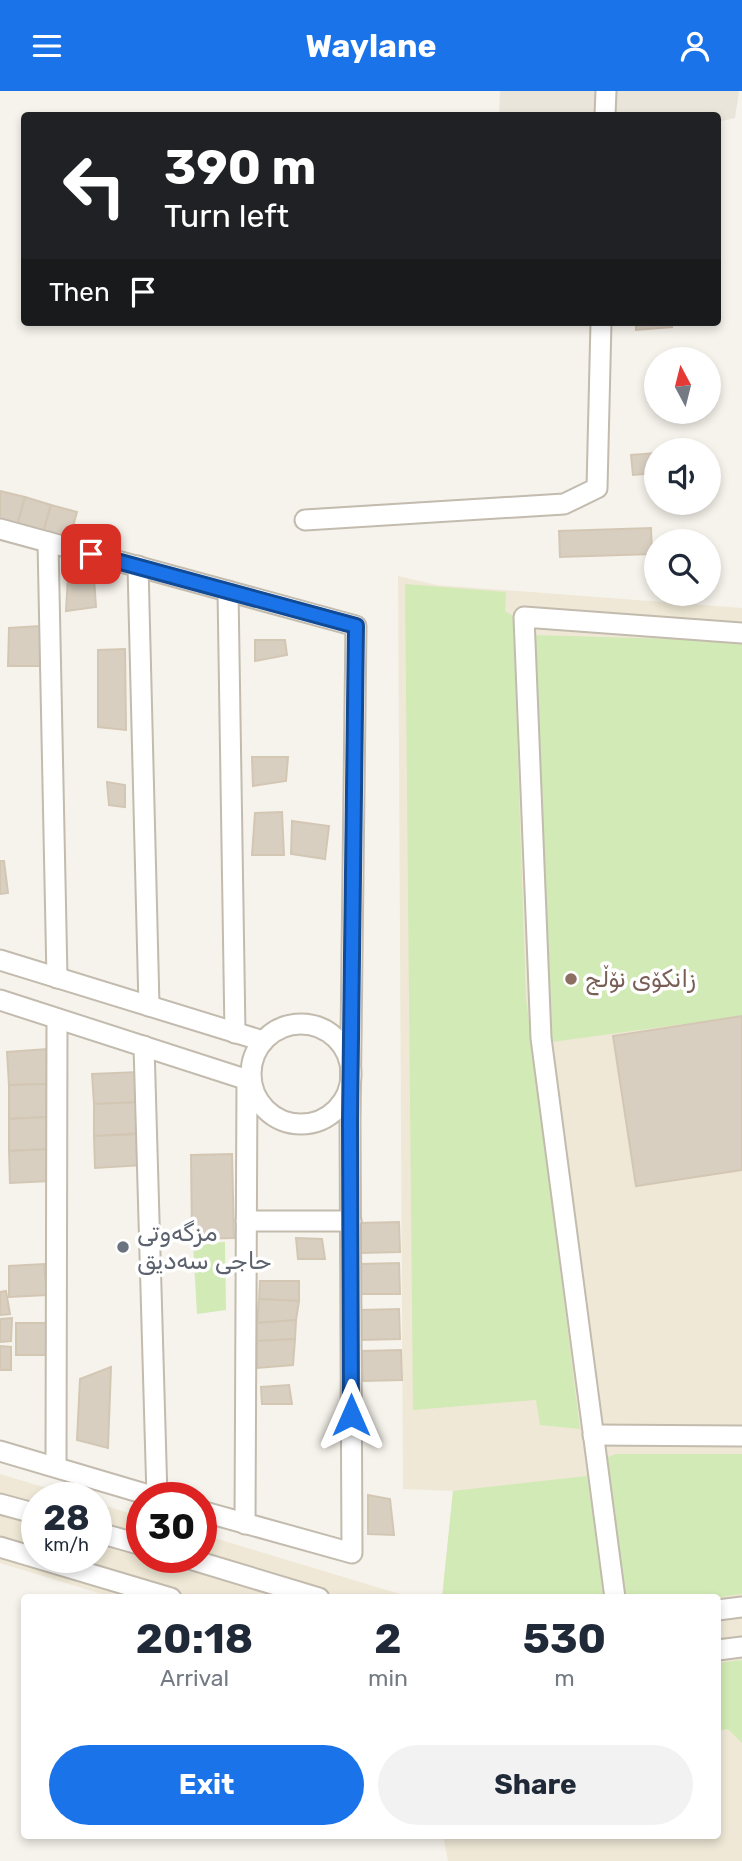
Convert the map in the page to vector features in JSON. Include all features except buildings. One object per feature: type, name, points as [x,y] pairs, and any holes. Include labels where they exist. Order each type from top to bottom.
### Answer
[{"type":"street","points":[[605,112],[606,91]]},
{"type":"street","points":[[305,520],[564,504],[597,488],[601,326]]},
{"type":"street","points":[[0,529],[356,626],[351,1080],[352,1553],[217,1516]]},
{"type":"street","points":[[48,542],[57,978]]},
{"type":"street","points":[[138,566],[149,1006]]},
{"type":"street","points":[[228,591],[235,1033]]},
{"type":"street","points":[[614,1594],[541,1038],[524,617],[742,633]]},
{"type":"street","points":[[0,960],[262,1041]]},
{"type":"street","points":[[0,1000],[249,1080],[265,1109],[278,1118],[309,1123],[337,1108],[346,1095],[351,1080],[345,1049],[335,1037],[321,1028],[306,1024],[290,1025],[275,1031],[262,1041],[255,1053],[249,1080],[245,1524]]},
{"type":"street","points":[[56,1467],[57,1020]]},
{"type":"street","points":[[144,1045],[158,1482]]},
{"type":"street","points":[[246,1221],[351,1221]]},
{"type":"street","points":[[593,1435],[742,1436]]},
{"type":"street","points":[[0,1451],[126,1488]]},
{"type":"street","points":[[0,1503],[21,1509]]},
{"type":"street","points":[[0,1547],[158,1594]]},
{"type":"street","points":[[217,1567],[306,1594]]},
{"type":"street","points":[[721,1610],[742,1607]]},
{"type":"street","points":[[721,1650],[742,1647]]},
{"type":"shaded area","points":[[500,91],[739,91],[735,118],[721,121],[721,112],[499,112]]},
{"type":"shaded area","name":"زانکۆی نۆڵج","points":[[398,576],[437,585],[644,601],[644,606],[742,608],[742,1861],[448,1861],[444,1839],[721,1839],[721,1594],[442,1594],[453,1491],[403,1489]]},
{"type":"shaded area","points":[[0,1474],[27,1482],[21,1482],[21,1569],[0,1563]]},
{"type":"shaded area","points":[[112,1508],[126,1512],[126,1573],[217,1573],[217,1539],[400,1594],[102,1594],[33,1573],[112,1573]]},
{"type":"green space","points":[[405,584],[506,592],[505,611],[513,616],[526,998],[580,1429],[540,1425],[536,1400],[413,1410]]},
{"type":"green space","points":[[534,635],[742,641],[742,1016],[552,1042],[547,1012]]},
{"type":"green space","points":[[225,1242],[226,1310],[197,1314],[193,1244]]},
{"type":"green space","points":[[616,1454],[742,1454],[742,1594],[721,1597],[721,1594],[622,1594],[605,1458]]},
{"type":"green space","points":[[587,1476],[603,1594],[442,1594],[453,1491]]},
{"type":"green space","points":[[742,1660],[742,1743],[728,1729],[721,1730],[721,1663]]},
{"type":"place","name":"زانکۆی نۆڵج","points":[[571,979]]},
{"type":"place","name":"مزگەوتی حاجی سەدیق","points":[[123,1247]]},
{"type":"route","points":[[91,554],[356,626],[350,1121],[351,1415]]}]
